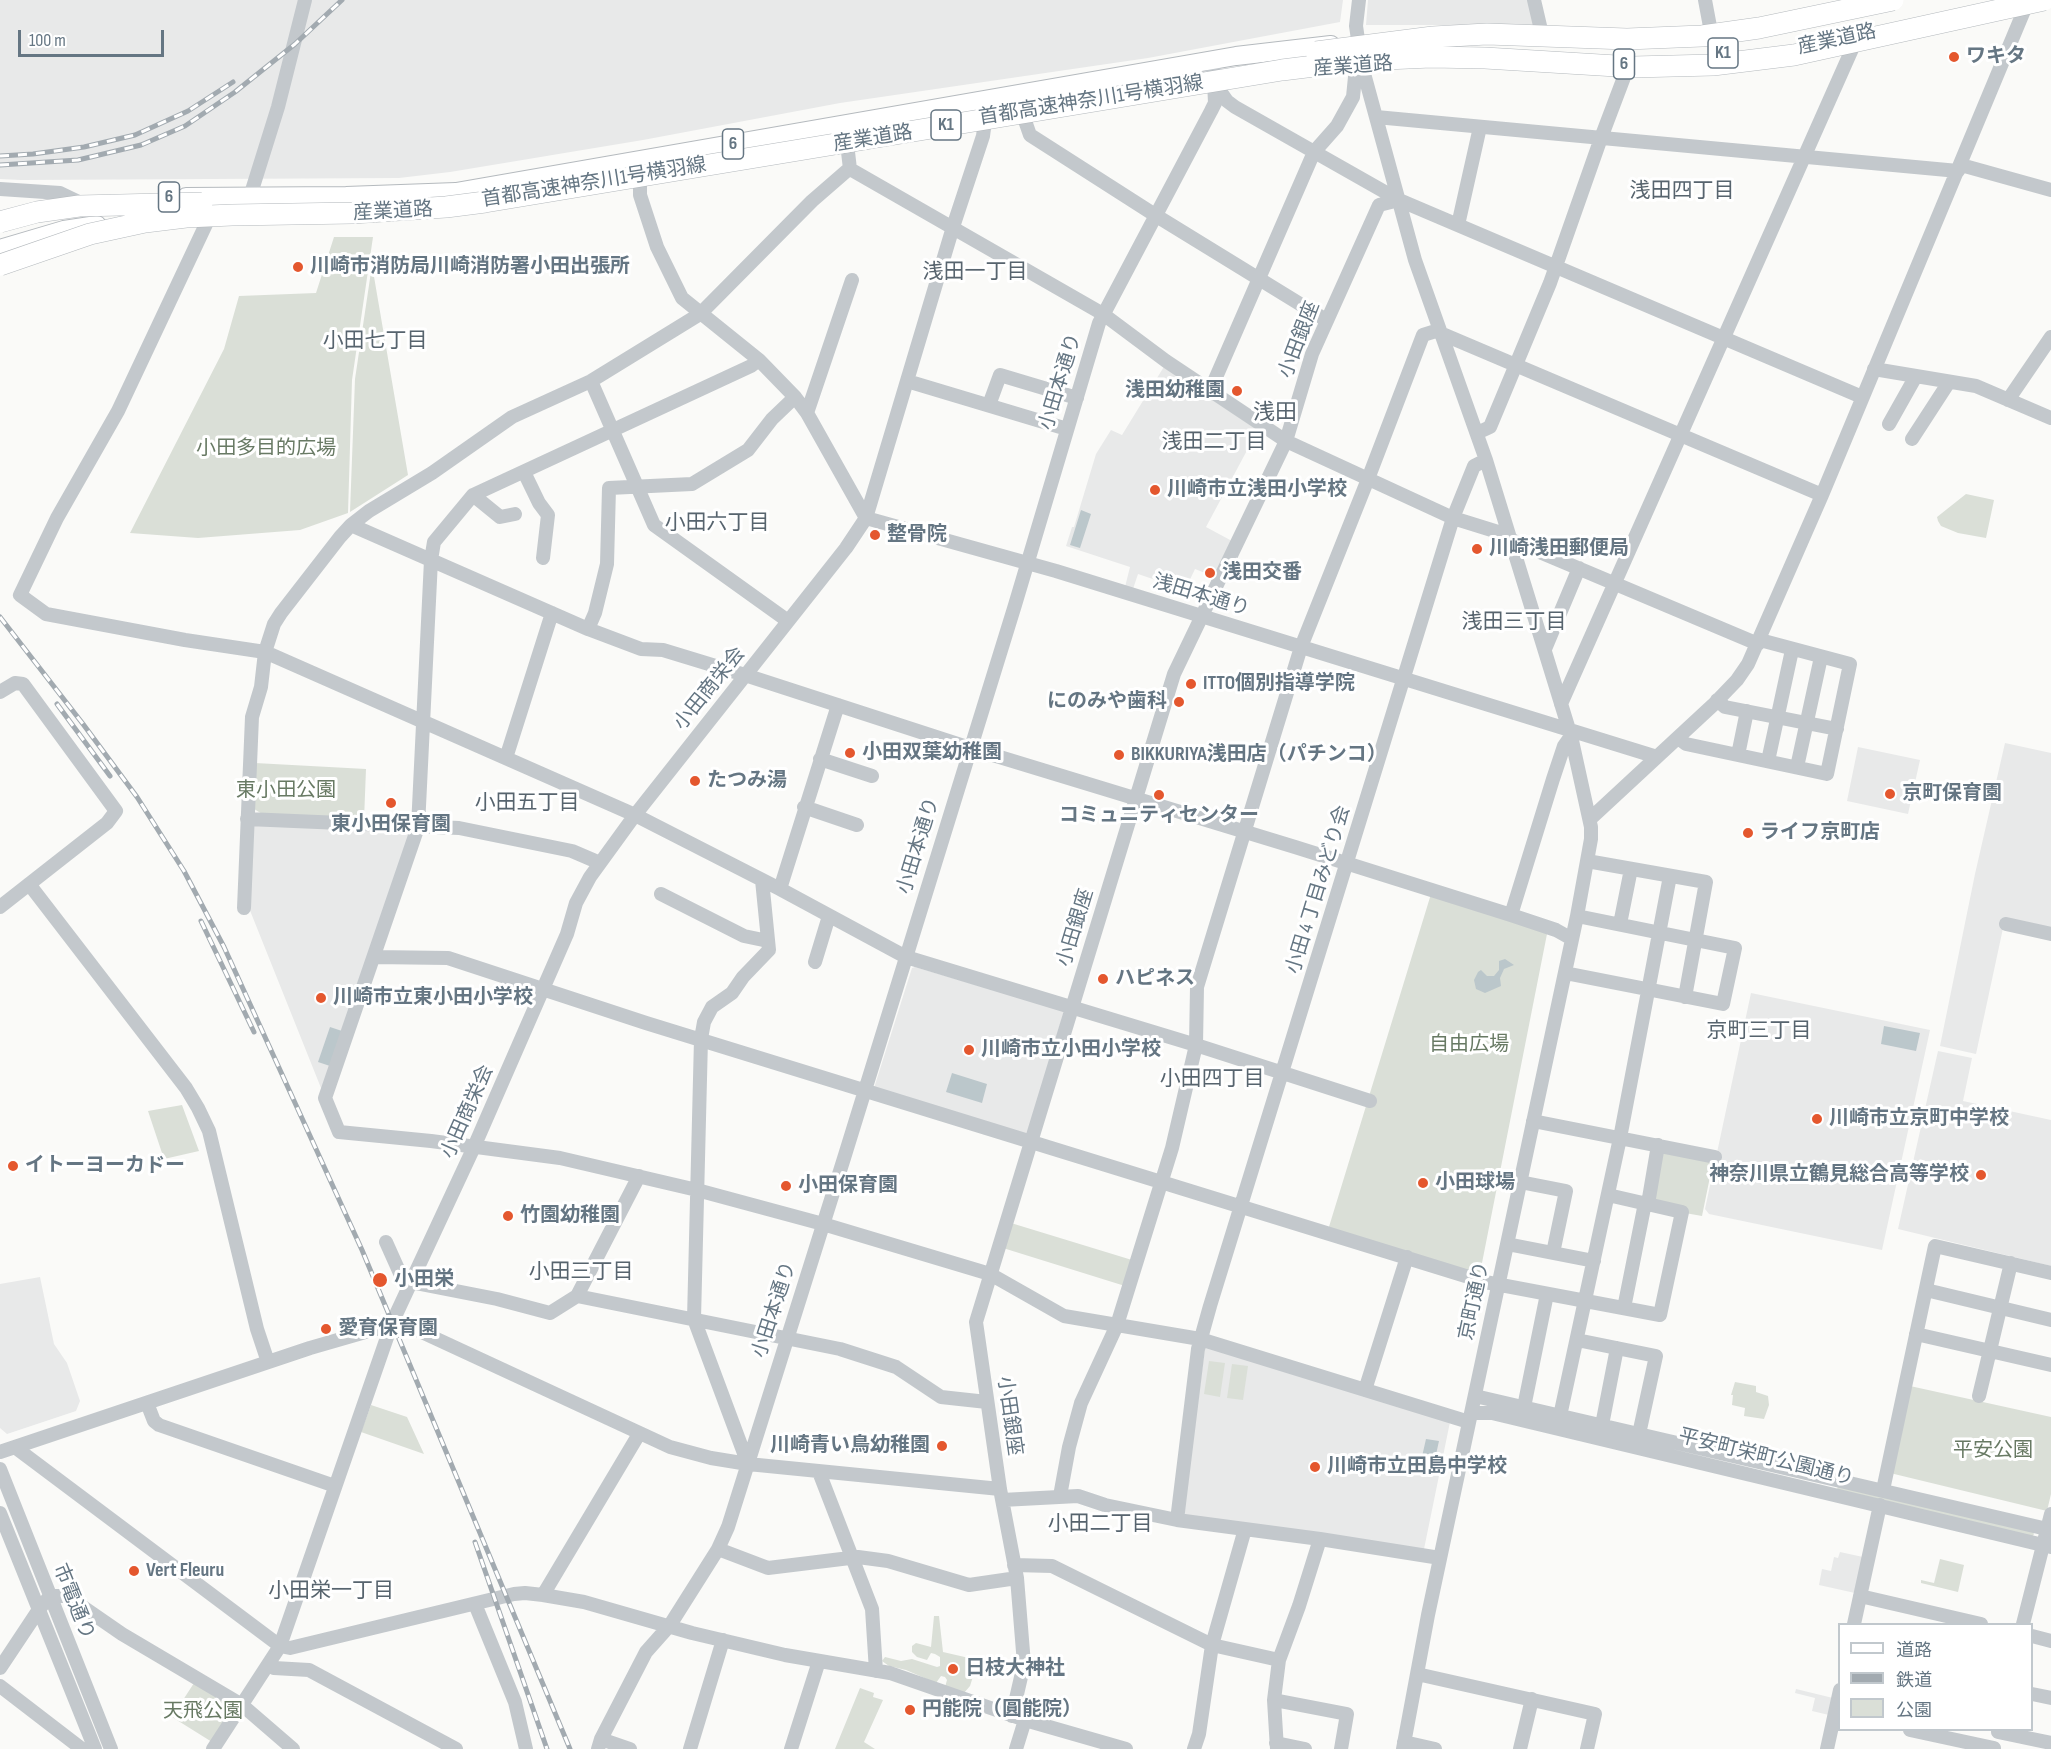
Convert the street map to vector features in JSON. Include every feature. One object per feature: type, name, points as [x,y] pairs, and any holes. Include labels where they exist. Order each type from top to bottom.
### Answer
[{"type":"highway","name":"首都高速神奈川1号横羽線","points":[[0,265],[90,234],[145,222],[209,216],[352,213],[475,203],[1305,67],[1364,60],[1431,57],[1633,67],[1713,65],[1794,55],[2043,0]]},
{"type":"highway","name":"首都高速神奈川1号横羽線","points":[[0,222],[58,209],[102,205],[357,200],[448,195],[1360,45],[1487,34],[1627,39],[1702,36],[1759,28],[1882,2]]},
{"type":"highway","name":"K1","points":[[1546,56],[1716,53],[1898,33]]},
{"type":"main road","name":"産業道路","points":[[0,231],[114,200],[138,197],[346,196],[456,192],[1213,60],[1358,42],[1485,30],[1711,33],[1813,19],[1882,2],[1908,0]]},
{"type":"main road","name":"産業道路","points":[[0,249],[64,230],[102,225],[208,220],[241,221],[466,207],[640,180],[846,136],[985,121],[1283,73],[1485,60],[1690,64],[1746,58],[2030,0]]},
{"type":"street","points":[[241,221],[278,107],[305,0]]},
{"type":"street","points":[[1210,391],[1314,152],[1345,114],[1353,97],[1359,67],[1356,26],[1359,0]]},
{"type":"street","points":[[1534,0],[1541,30]]},
{"type":"street","points":[[1705,0],[1711,33]]},
{"type":"street","points":[[1590,819],[1718,700],[1749,664],[2030,0]]},
{"type":"street","points":[[2043,0],[2051,4]]},
{"type":"street","points":[[1561,704],[1858,36]]},
{"type":"street","name":"小田本通り","points":[[599,1744],[646,1652],[670,1625],[718,1549],[728,1527],[824,1224],[1103,314],[1215,103],[1213,60]]},
{"type":"street","points":[[1477,433],[1490,427],[1550,283],[1629,64]]},
{"type":"street","name":"京町通り","points":[[1359,67],[1376,117],[1415,260],[1486,460],[1570,732],[1590,819],[1591,839],[1577,916],[1440,1558],[1403,1746]]},
{"type":"street","points":[[1215,84],[1227,101],[1235,107],[1399,200],[1862,397]]},
{"type":"street","points":[[1023,115],[1030,135],[1326,320]]},
{"type":"street","points":[[1376,117],[1804,157],[1960,168],[2051,189]]},
{"type":"street","name":"小田商栄会","points":[[213,1749],[280,1646],[335,1486],[399,1324],[407,1289],[474,1147],[543,990],[567,934],[576,903],[590,877],[635,815],[846,548],[866,518],[953,227],[983,136],[985,121]]},
{"type":"street","points":[[1458,225],[1480,127]]},
{"type":"street","points":[[846,136],[850,168]]},
{"type":"street","points":[[640,160],[640,195],[657,247],[682,298],[759,360],[795,397],[807,413],[866,518]]},
{"type":"street","points":[[850,168],[1103,314],[1166,361],[1286,441],[1454,518],[1498,532],[1759,642],[1850,664],[1827,774],[1686,744],[1678,738]]},
{"type":"street","points":[[244,908],[252,717],[261,687],[265,652],[274,624],[281,613],[351,525],[369,511],[432,473],[512,417],[591,381],[700,314],[812,201],[850,168]]},
{"type":"street","points":[[0,189],[60,193],[89,207],[102,225]]},
{"type":"street","name":"小田銀座","points":[[1016,1749],[1024,1664],[1016,1572],[1001,1495],[976,1322],[1174,674],[1286,441],[1312,354],[1379,205],[1399,200]]},
{"type":"street","points":[[208,220],[118,411],[57,518],[20,595],[46,614],[175,639],[265,652],[635,815],[906,957],[1371,1101]]},
{"type":"street","points":[[807,413],[852,280]]},
{"type":"street","points":[[1060,1496],[1069,1447],[1081,1403],[1117,1324],[1172,1148],[1196,1045],[1197,987],[1301,647],[1423,335],[1440,332],[1822,495]]},
{"type":"street","points":[[2008,400],[2051,337]]},
{"type":"street","points":[[759,360],[751,366],[473,495],[434,542],[431,560],[418,827],[374,957],[448,958],[865,1091],[1498,1285],[1660,1315],[1682,1212],[1608,1195]]},
{"type":"street","points":[[1874,369],[1976,386],[2051,418]]},
{"type":"street","points":[[989,405],[1000,375],[1077,398]]},
{"type":"street","points":[[1889,424],[1916,376]]},
{"type":"street","points":[[591,381],[654,525],[788,621]]},
{"type":"street","points":[[907,381],[1067,429]]},
{"type":"street","points":[[1912,439],[1949,382]]},
{"type":"street","points":[[588,629],[596,613],[607,564],[609,488],[692,484],[748,450],[772,420],[795,397]]},
{"type":"street","name":"小田 4 丁目みどり会","points":[[1177,1520],[1200,1339],[1454,518],[1474,466],[1486,460]]},
{"type":"street","points":[[524,472],[538,503],[548,514],[543,558]]},
{"type":"street","points":[[473,495],[500,517],[515,514]]},
{"type":"street","name":"浅田本通り","points":[[866,518],[1201,616],[1570,732],[1657,757]]},
{"type":"street","points":[[351,525],[588,629],[641,649],[663,650],[745,675],[970,748],[1511,915],[1556,930],[1572,939]]},
{"type":"street","points":[[1545,649],[1579,568]]},
{"type":"street","points":[[506,758],[552,613]]},
{"type":"street","points":[[1768,761],[1792,650]]},
{"type":"street","points":[[1797,767],[1821,657]]},
{"type":"street","points":[[0,692],[15,683],[22,684],[116,811],[107,824],[0,907]]},
{"type":"street","points":[[1718,700],[1725,707],[1837,729]]},
{"type":"street","points":[[780,889],[838,705]]},
{"type":"street","points":[[1738,755],[1747,711]]},
{"type":"street","points":[[1511,915],[1570,732]]},
{"type":"street","points":[[820,759],[872,776]]},
{"type":"street","points":[[804,807],[857,825]]},
{"type":"street","points":[[247,819],[459,828],[572,851],[600,863]]},
{"type":"street","points":[[1587,861],[1706,882],[1685,997]]},
{"type":"street","points":[[1620,924],[1631,869]]},
{"type":"street","points":[[1560,1416],[1620,1138],[1670,876]]},
{"type":"street","points":[[748,1464],[694,1319],[697,1190],[701,1039],[704,1022],[712,1007],[732,993],[743,976],[769,950],[762,880]]},
{"type":"street","points":[[28,884],[186,1088],[198,1108],[209,1131],[256,1329],[268,1362]]},
{"type":"street","points":[[661,894],[744,936],[768,941]]},
{"type":"street","points":[[815,963],[829,916]]},
{"type":"street","points":[[1565,973],[1723,1004],[1735,948],[1577,916]]},
{"type":"street","points":[[2006,924],[2051,934]]},
{"type":"street","name":"平安町栄町公園通り","points":[[374,957],[325,1098],[339,1132],[560,1158],[697,1190],[824,1224],[990,1274],[1064,1316],[1200,1339],[1365,1390],[1470,1418],[1492,1413],[2046,1545]]},
{"type":"street","points":[[1533,1121],[1714,1157]]},
{"type":"street","points":[[1624,1308],[1658,1145]]},
{"type":"street","points":[[386,1242],[407,1289],[496,1299],[550,1314],[577,1296],[639,1176]]},
{"type":"street","points":[[1520,1182],[1566,1191],[1553,1253]]},
{"type":"street","points":[[1507,1244],[1594,1261]]},
{"type":"street","points":[[1883,1490],[1935,1246],[2051,1273]]},
{"type":"street","points":[[1365,1390],[1407,1257]]},
{"type":"street","points":[[1979,1396],[2011,1263]]},
{"type":"street","points":[[1926,1290],[2051,1320]]},
{"type":"street","points":[[1524,1407],[1547,1294]]},
{"type":"street","points":[[577,1296],[840,1349],[889,1364],[940,1397],[987,1402]]},
{"type":"street","points":[[0,1452],[268,1362],[399,1324],[639,1434],[670,1447],[711,1458],[1001,1495],[1078,1497],[1177,1520],[1440,1558]]},
{"type":"street","points":[[1916,1334],[2051,1365]]},
{"type":"street","points":[[1577,1340],[1656,1356],[1639,1434]]},
{"type":"street","points":[[1602,1425],[1617,1348]]},
{"type":"street","name":"平安町栄町公園通り","points":[[1475,1395],[2049,1529]]},
{"type":"street","points":[[147,1403],[154,1421],[159,1425],[335,1486]]},
{"type":"street","points":[[543,1594],[639,1434]]},
{"type":"street","points":[[16,1448],[280,1646],[301,1647],[514,1594],[543,1594],[584,1602],[723,1640],[906,1678],[1018,1718],[1126,1749]]},
{"type":"street","name":"市電通り","points":[[0,1469],[111,1749]]},
{"type":"street","points":[[819,1472],[872,1609],[876,1671]]},
{"type":"street","points":[[1854,1623],[1880,1505]]},
{"type":"street","name":"市電通り","points":[[0,1513],[95,1749]]},
{"type":"street","points":[[2023,1623],[2046,1545],[2051,1514]]},
{"type":"street","points":[[1194,1749],[1199,1734],[1212,1645],[1245,1529]]},
{"type":"street","points":[[1305,1749],[1276,1746],[1274,1700],[1279,1660],[1320,1539]]},
{"type":"street","points":[[718,1549],[768,1568],[852,1558],[888,1561],[969,1585],[1016,1572],[1052,1566],[1212,1645],[1279,1660]]},
{"type":"street","points":[[0,1668],[50,1596],[67,1596],[122,1634],[242,1705],[293,1749]]},
{"type":"street","points":[[1860,1596],[1978,1623]]},
{"type":"street","points":[[475,1604],[515,1702],[526,1749]]},
{"type":"street","points":[[2033,1636],[2051,1641]]},
{"type":"street","points":[[690,1749],[723,1640]]},
{"type":"street","points":[[791,1749],[819,1661]]},
{"type":"street","points":[[269,1665],[274,1668],[309,1670],[456,1749]]},
{"type":"street","points":[[1417,1674],[1595,1714],[1587,1749]]},
{"type":"street","points":[[0,1686],[82,1749]]},
{"type":"street","points":[[2033,1694],[2051,1698]]},
{"type":"street","points":[[1520,1749],[1532,1699]]},
{"type":"street","points":[[1274,1700],[1347,1714],[1341,1749]]},
{"type":"street","points":[[1827,1749],[1837,1713]]},
{"type":"street","points":[[1914,1731],[1994,1749],[1998,1731],[2051,1743]]},
{"type":"street","points":[[599,1744],[630,1749]]},
{"type":"street","points":[[1403,1746],[1435,1749]]},
{"type":"shaded area","points":[[0,0],[1343,0],[1340,22],[1148,58],[840,103],[643,140],[450,172],[399,178],[21,180],[0,179]]},
{"type":"shaded area","points":[[1368,0],[1532,0],[1537,25],[1366,25]]},
{"type":"shaded area","name":"川崎市立浅田小学校","points":[[1165,365],[1259,428],[1206,527],[1232,541],[1215,577],[1195,569],[1185,590],[1138,574],[1133,589],[1125,587],[1130,567],[1066,546],[1096,454],[1111,430],[1122,435]]},
{"type":"shaded area","points":[[1081,510],[1091,514],[1080,548],[1070,545]]},
{"type":"shaded area","points":[[2005,743],[2051,753],[2051,929],[2005,919],[1976,1054],[1940,1046],[1975,874]]},
{"type":"shaded area","points":[[1858,747],[1920,760],[1908,814],[1847,801]]},
{"type":"shaded area","name":"川崎市立東小田小学校","points":[[250,823],[411,831],[323,1093],[247,903]]},
{"type":"shaded area","points":[[1505,959],[1514,965],[1504,969],[1500,978],[1501,986],[1485,993],[1476,989],[1474,980],[1478,972],[1481,970],[1487,976],[1494,976],[1499,970],[1499,961]]},
{"type":"shaded area","name":"川崎市立小田小学校","points":[[912,968],[1064,1011],[1027,1135],[874,1088]]},
{"type":"shaded area","name":"川崎市立京町中学校","points":[[1751,993],[1930,1030],[1882,1250],[1709,1214],[1705,1209]]},
{"type":"shaded area","points":[[1884,1026],[1920,1033],[1916,1051],[1881,1044]]},
{"type":"shaded area","points":[[330,1027],[342,1031],[330,1066],[318,1062]]},
{"type":"shaded area","name":"神奈川県立鶴見総合高等学校","points":[[1938,1051],[1972,1058],[1963,1101],[2051,1120],[2051,1266],[1898,1229]]},
{"type":"shaded area","points":[[952,1073],[987,1084],[982,1103],[946,1092]]},
{"type":"shaded area","points":[[40,1277],[54,1344],[67,1363],[80,1401],[76,1411],[7,1434],[0,1428],[0,1284]]},
{"type":"shaded area","name":"川崎市立田島中学校","points":[[1210,1345],[1450,1422],[1424,1549],[1185,1517],[1183,1513],[1205,1348]]},
{"type":"shaded area","points":[[1426,1439],[1439,1441],[1431,1477],[1418,1474]]},
{"type":"shaded area","points":[[1840,1552],[1863,1557],[1855,1593],[1819,1585],[1822,1569],[1831,1571],[1834,1557],[1838,1558]]},
{"type":"shaded area","points":[[1796,1689],[1833,1698],[1829,1715],[1812,1711],[1815,1698],[1795,1693]]},
{"type":"green space","name":"小田多目的広場","points":[[334,237],[373,237],[352,380],[348,513],[300,530],[198,538],[130,533],[224,349],[239,296],[316,293]]},
{"type":"green space","points":[[372,265],[408,475],[350,512],[355,379]]},
{"type":"green space","points":[[1966,494],[1994,500],[1986,538],[1958,533],[1941,526],[1938,521],[1937,517]]},
{"type":"green space","name":"東小田公園","points":[[255,763],[366,769],[364,820],[264,815],[254,809]]},
{"type":"green space","name":"自由広場","points":[[1431,894],[1545,930],[1547,934],[1480,1273],[1476,1276],[1328,1230]]},
{"type":"green space","points":[[182,1105],[199,1151],[164,1159],[148,1111]]},
{"type":"green space","points":[[1661,1151],[1713,1162],[1702,1216],[1652,1202]]},
{"type":"green space","points":[[1011,1223],[1132,1260],[1125,1286],[1003,1248]]},
{"type":"green space","points":[[1209,1361],[1225,1363],[1220,1397],[1204,1394]]},
{"type":"green space","points":[[1232,1364],[1248,1366],[1243,1400],[1227,1398]]},
{"type":"green space","points":[[1735,1382],[1756,1386],[1756,1392],[1768,1396],[1769,1405],[1764,1419],[1744,1416],[1745,1408],[1732,1405],[1733,1395],[1731,1395]]},
{"type":"green space","name":"平安公園","points":[[1910,1386],[2051,1417],[2051,1494],[2047,1511],[1890,1473]]},
{"type":"green space","points":[[371,1405],[407,1417],[424,1454],[361,1432]]},
{"type":"green space","points":[[1839,1486],[2034,1534],[2032,1537],[1838,1490]]},
{"type":"green space","points":[[1940,1559],[1964,1565],[1958,1592],[1921,1583],[1921,1580],[1934,1583]]},
{"type":"green space","points":[[934,1616],[939,1616],[943,1652],[982,1661],[980,1666],[976,1667],[970,1686],[964,1693],[945,1687],[947,1680],[945,1677],[941,1676],[936,1683],[906,1670],[889,1666],[882,1661],[885,1657],[901,1661],[912,1659],[940,1666],[940,1657],[935,1654],[931,1653],[927,1660],[917,1657],[912,1652],[912,1646],[916,1643],[931,1647]]},
{"type":"green space","name":"天飛公園","points":[[194,1683],[233,1707],[212,1742],[172,1717]]},
{"type":"green space","points":[[860,1688],[874,1693],[873,1697],[883,1700],[864,1742],[875,1749],[835,1749]]},
{"type":"railway","points":[[0,165],[78,160],[141,145],[185,126],[235,92],[295,44],[342,0]]},
{"type":"railway","points":[[0,156],[84,147],[135,135],[188,111],[233,82]]},
{"type":"railway","points":[[0,617],[137,797],[184,871],[224,947],[362,1250],[570,1749]]},
{"type":"railway","points":[[57,704],[110,776]]},
{"type":"railway","points":[[201,921],[254,1032]]},
{"type":"railway","points":[[475,1542],[547,1749]]},
{"type":"place","name":"ワキタ","points":[[1954,57]]},
{"type":"place","name":"川崎市消防局川崎消防署小田出張所","points":[[298,267]]},
{"type":"place","name":"浅田幼稚園","points":[[1237,391]]},
{"type":"place","name":"川崎市立浅田小学校","points":[[1155,490]]},
{"type":"place","name":"整骨院","points":[[875,535]]},
{"type":"place","name":"川崎浅田郵便局","points":[[1477,549]]},
{"type":"place","name":"浅田交番","points":[[1210,573]]},
{"type":"place","name":"ITTO個別指導学院","points":[[1191,684]]},
{"type":"place","name":"にのみや歯科","points":[[1179,702]]},
{"type":"place","name":"小田双葉幼稚園","points":[[850,753]]},
{"type":"place","name":"BIKKURIYA浅田店（パチンコ）","points":[[1119,755]]},
{"type":"place","name":"たつみ湯","points":[[695,781]]},
{"type":"place","name":"京町保育園","points":[[1890,794]]},
{"type":"place","name":"コミュニティセンター","points":[[1159,795]]},
{"type":"place","name":"東小田保育園","points":[[391,803]]},
{"type":"place","name":"ライフ京町店","points":[[1748,833]]},
{"type":"place","name":"ハピネス","points":[[1103,979]]},
{"type":"place","name":"川崎市立東小田小学校","points":[[321,998]]},
{"type":"place","name":"川崎市立小田小学校","points":[[969,1050]]},
{"type":"place","name":"川崎市立京町中学校","points":[[1817,1119]]},
{"type":"place","name":"イトーヨーカドー","points":[[13,1166]]},
{"type":"place","name":"神奈川県立鶴見総合高等学校","points":[[1981,1175]]},
{"type":"place","name":"小田球場","points":[[1423,1183]]},
{"type":"place","name":"小田保育園","points":[[786,1186]]},
{"type":"place","name":"竹園幼稚園","points":[[508,1216]]},
{"type":"place","name":"小田栄","points":[[380,1280]]},
{"type":"place","name":"愛育保育園","points":[[326,1329]]},
{"type":"place","name":"川崎青い鳥幼稚園","points":[[942,1446]]},
{"type":"place","name":"川崎市立田島中学校","points":[[1315,1467]]},
{"type":"place","name":"Vert Fleuru","points":[[134,1571]]},
{"type":"place","name":"日枝大神社","points":[[953,1669]]},
{"type":"place","name":"円能院（圓能院）","points":[[910,1710]]},
{"type":"district","name":"浅田四丁目","points":[[1682,192]]},
{"type":"district","name":"浅田一丁目","points":[[975,273]]},
{"type":"district","name":"小田七丁目","points":[[375,342]]},
{"type":"district","name":"浅田","points":[[1275,413]]},
{"type":"district","name":"浅田二丁目","points":[[1214,443]]},
{"type":"district","name":"小田六丁目","points":[[717,524]]},
{"type":"district","name":"浅田三丁目","points":[[1514,623]]},
{"type":"district","name":"小田五丁目","points":[[527,804]]},
{"type":"district","name":"京町三丁目","points":[[1759,1032]]},
{"type":"district","name":"小田四丁目","points":[[1212,1080]]},
{"type":"district","name":"小田三丁目","points":[[581,1273]]},
{"type":"district","name":"小田二丁目","points":[[1100,1525]]},
{"type":"district","name":"小田栄一丁目","points":[[331,1592]]}]
